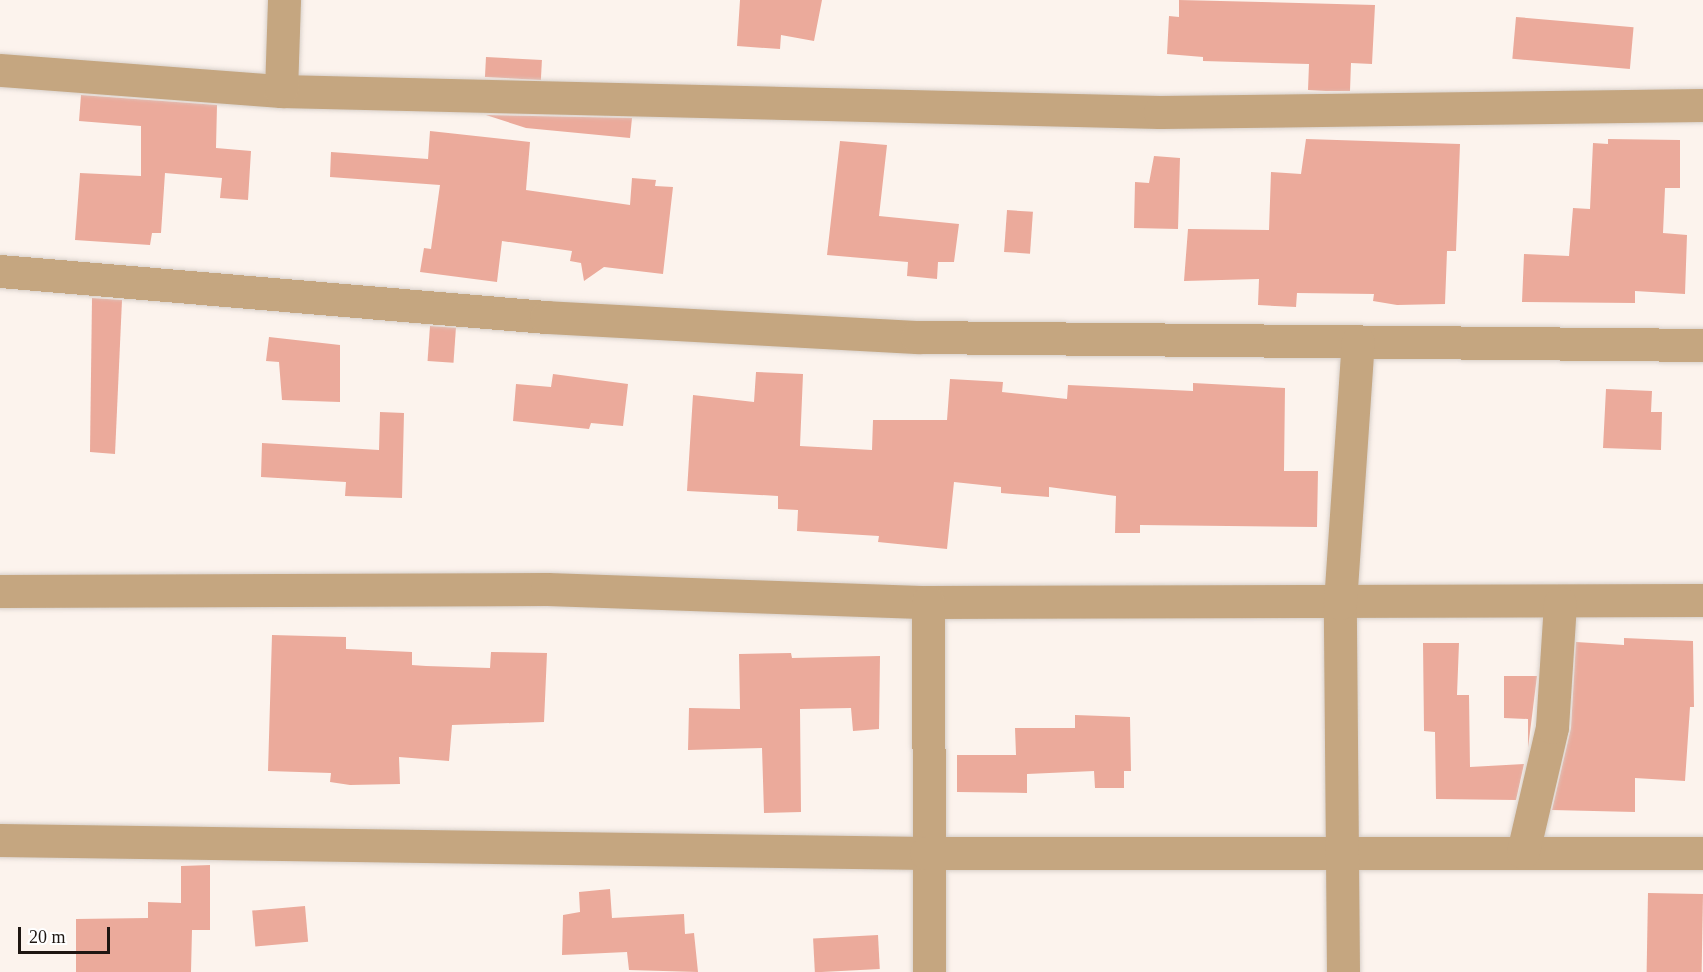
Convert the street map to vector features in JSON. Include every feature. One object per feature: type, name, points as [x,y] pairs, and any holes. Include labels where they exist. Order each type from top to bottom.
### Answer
[{"type":"street","points":[[281,91],[284,0]]},
{"type":"street","points":[[0,70],[281,91],[1160,112],[1703,105]]},
{"type":"street","points":[[0,271],[546,317],[894,336],[1703,345]]},
{"type":"street","points":[[1343,972],[1344,851],[1340,603],[1358,342]]},
{"type":"street","points":[[0,591],[548,589],[928,602],[1560,603],[1703,600]]},
{"type":"street","points":[[928,602],[926,853],[929,972]]},
{"type":"street","points":[[1522,852],[1552,727],[1560,603]]},
{"type":"street","points":[[0,840],[926,853],[1344,851],[1703,853]]},
{"type":"building","points":[[740,0],[822,0],[814,41],[781,35],[780,49],[737,46]]},
{"type":"building","points":[[1179,0],[1375,5],[1372,64],[1351,63],[1350,91],[1326,91],[1308,90],[1309,64],[1203,61],[1203,57],[1167,54],[1169,16],[1179,17]]},
{"type":"building","points":[[1516,17],[1634,27],[1630,69],[1512,59]]},
{"type":"building","points":[[486,57],[542,60],[541,80],[485,77]]},
{"type":"building","points":[[81,95],[217,105],[216,148],[251,151],[248,200],[220,198],[222,178],[165,173],[161,233],[152,233],[150,245],[75,240],[80,173],[141,176],[141,126],[79,121]]},
{"type":"building","points":[[486,115],[632,118],[630,138],[526,128]]},
{"type":"building","points":[[430,131],[530,142],[526,190],[630,205],[632,178],[656,180],[655,186],[673,187],[663,274],[604,267],[584,281],[581,263],[570,261],[572,251],[502,241],[497,282],[420,272],[424,248],[431,249],[440,185],[330,177],[331,152],[428,159]]},
{"type":"building","points":[[1306,139],[1460,144],[1456,251],[1447,251],[1445,304],[1397,305],[1373,301],[1374,294],[1297,293],[1296,307],[1258,305],[1259,279],[1184,281],[1188,229],[1269,230],[1271,172],[1301,174]]},
{"type":"building","points":[[1608,139],[1680,140],[1680,188],[1665,188],[1663,233],[1687,235],[1685,294],[1635,291],[1635,303],[1522,302],[1524,254],[1569,256],[1573,208],[1590,209],[1593,143],[1608,144]]},
{"type":"building","points":[[840,141],[887,145],[879,216],[959,224],[954,262],[938,262],[937,279],[907,276],[908,262],[827,255]]},
{"type":"building","points":[[1154,156],[1180,158],[1178,229],[1134,228],[1135,182],[1149,183]]},
{"type":"building","points":[[1007,210],[1033,212],[1030,254],[1004,252]]},
{"type":"building","points":[[92,298],[122,300],[115,454],[90,452]]},
{"type":"building","points":[[430,326],[456,328],[453,363],[428,361]]},
{"type":"building","points":[[269,337],[340,345],[340,402],[282,400],[279,362],[266,361]]},
{"type":"building","points":[[756,372],[803,374],[800,446],[872,450],[873,420],[947,420],[950,379],[1003,382],[1002,392],[1067,399],[1068,385],[1193,391],[1193,383],[1285,388],[1284,471],[1318,471],[1317,527],[1140,525],[1140,533],[1115,533],[1116,496],[1049,487],[1049,497],[1001,493],[1001,487],[954,482],[947,549],[878,542],[879,536],[797,531],[798,510],[778,509],[778,496],[687,491],[693,395],[754,402]]},
{"type":"building","points":[[553,374],[628,384],[623,426],[591,423],[589,429],[513,421],[516,384],[551,387]]},
{"type":"building","points":[[1606,389],[1652,391],[1651,412],[1662,412],[1661,450],[1603,448]]},
{"type":"building","points":[[380,412],[404,413],[402,498],[345,496],[346,482],[261,477],[262,443],[379,450]]},
{"type":"building","points":[[272,635],[346,637],[346,649],[412,652],[412,665],[426,666],[490,668],[491,652],[547,653],[544,722],[452,725],[449,761],[399,757],[400,784],[350,785],[330,782],[331,773],[268,771]]},
{"type":"building","points":[[1624,638],[1693,641],[1694,707],[1690,707],[1685,781],[1635,778],[1635,812],[1552,810],[1571,728],[1576,642],[1624,645]]},
{"type":"building","points":[[1423,643],[1459,643],[1457,695],[1469,695],[1470,767],[1524,764],[1516,800],[1436,799],[1435,732],[1424,731]]},
{"type":"building","points":[[791,653],[792,658],[880,656],[879,729],[853,731],[851,708],[800,709],[801,812],[764,813],[762,748],[688,750],[689,708],[740,709],[739,654]]},
{"type":"building","points":[[1504,676],[1537,676],[1528,748],[1528,719],[1504,718]]},
{"type":"building","points":[[1075,715],[1130,717],[1131,771],[1124,771],[1124,788],[1095,788],[1094,771],[1027,774],[1027,793],[957,792],[957,755],[1016,755],[1015,728],[1075,728]]},
{"type":"building","points":[[210,865],[210,930],[192,930],[191,972],[76,972],[76,919],[148,918],[148,902],[181,903],[181,866]]},
{"type":"building","points":[[610,889],[612,918],[684,914],[685,934],[694,933],[698,972],[629,970],[627,952],[562,955],[563,915],[580,912],[579,892]]},
{"type":"building","points":[[1648,893],[1703,894],[1702,972],[1647,972]]},
{"type":"building","points":[[305,906],[308,942],[255,946],[252,911]]},
{"type":"building","points":[[878,935],[880,969],[815,972],[813,938]]}]
